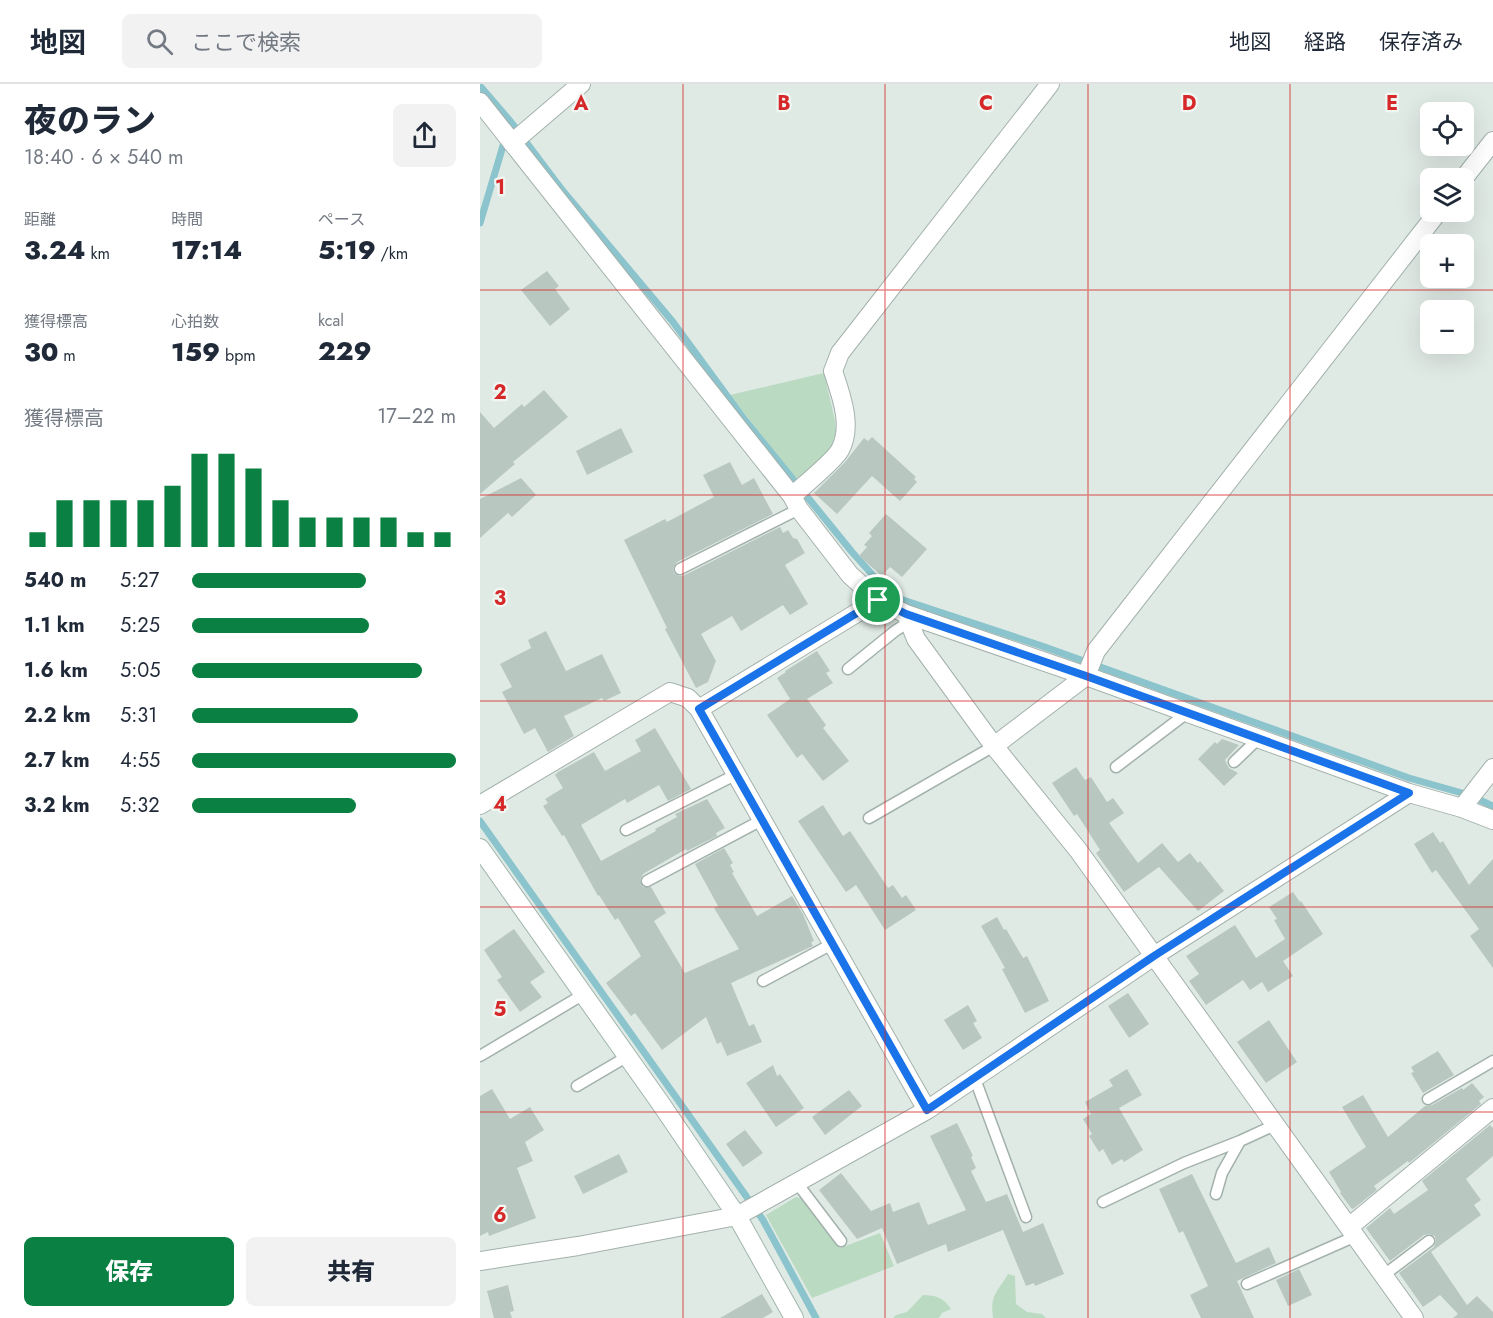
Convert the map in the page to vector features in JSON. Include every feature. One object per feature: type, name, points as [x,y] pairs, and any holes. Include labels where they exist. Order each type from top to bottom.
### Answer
[{"type":"street","points":[[512,143],[581,84]]},
{"type":"street","points":[[796,503],[839,451],[845,437],[844,403],[833,371],[840,353],[1050,84]]},
{"type":"street","points":[[480,102],[486,120],[512,143],[796,503],[850,575],[878,600],[908,618],[1086,676],[1409,793],[1462,808],[1493,820]]},
{"type":"street","points":[[1472,168],[1493,141]]},
{"type":"street","points":[[994,746],[1086,676],[1096,651],[1430,222]]},
{"type":"street","points":[[699,709],[878,600]]},
{"type":"street","points":[[908,618],[916,639],[994,746],[1078,850],[1414,1318]]},
{"type":"street","points":[[480,805],[670,692],[688,698],[699,709],[737,774],[927,1110]]},
{"type":"street","points":[[1462,808],[1493,768]]},
{"type":"street","points":[[480,1261],[578,1246],[737,1216],[927,1110],[1154,956],[1409,793]]},
{"type":"street","points":[[480,848],[628,1056],[737,1216],[794,1318]]},
{"type":"street","points":[[1353,1232],[1493,1108]]},
{"type":"lane","points":[[680,569],[796,503]]},
{"type":"lane","points":[[848,669],[908,618]]},
{"type":"lane","points":[[1116,767],[1187,713]]},
{"type":"lane","points":[[1233,762],[1258,739]]},
{"type":"lane","points":[[869,818],[994,746]]},
{"type":"lane","points":[[626,830],[737,774]]},
{"type":"lane","points":[[647,882],[762,820]]},
{"type":"lane","points":[[763,981],[832,944]]},
{"type":"lane","points":[[480,1056],[584,994]]},
{"type":"lane","points":[[577,1086],[628,1056]]},
{"type":"lane","points":[[1428,1099],[1493,1060]]},
{"type":"lane","points":[[975,1079],[1026,1217]]},
{"type":"lane","points":[[1103,1202],[1184,1163],[1275,1125]]},
{"type":"lane","points":[[1216,1194],[1222,1173],[1240,1141]]},
{"type":"lane","points":[[797,1183],[841,1241]]},
{"type":"lane","points":[[1247,1284],[1353,1232]]},
{"type":"lane","points":[[1384,1275],[1429,1241]]},
{"type":"green space","points":[[824,373],[837,441],[806,476],[795,478],[730,395]]},
{"type":"green space","points":[[796,1197],[801,1198],[840,1248],[880,1233],[894,1266],[812,1298],[766,1215]]},
{"type":"green space","points":[[1008,1274],[1015,1276],[1016,1304],[1027,1312],[1042,1314],[1046,1318],[993,1318],[994,1299]]},
{"type":"green space","points":[[923,1295],[939,1298],[951,1309],[942,1313],[939,1318],[893,1318],[907,1312]]},
{"type":"building","points":[[547,271],[559,286],[555,289],[570,309],[550,326],[521,290]]},
{"type":"building","points":[[544,390],[568,417],[513,462],[515,464],[480,494],[480,412],[494,428],[522,404],[524,407]]},
{"type":"building","points":[[621,428],[633,452],[587,475],[576,451]]},
{"type":"building","points":[[872,437],[916,477],[914,479],[917,482],[900,501],[872,476],[837,514],[814,493],[845,462],[864,438],[868,441]]},
{"type":"building","points":[[730,462],[742,485],[754,478],[773,514],[677,562],[673,568],[674,573],[683,576],[780,527],[783,533],[788,530],[793,538],[797,539],[805,553],[785,565],[808,604],[790,615],[783,605],[741,631],[732,616],[701,634],[716,661],[708,682],[696,688],[665,629],[667,628],[624,540],[665,519],[667,522],[714,497],[703,475]]},
{"type":"building","points":[[521,478],[536,495],[512,517],[508,513],[480,538],[480,499]]},
{"type":"building","points":[[886,514],[927,549],[902,577],[890,567],[882,576],[859,556],[867,547],[864,545],[872,536],[869,533]]},
{"type":"building","points":[[546,631],[566,671],[602,654],[621,693],[604,701],[602,698],[564,716],[574,736],[548,752],[535,728],[524,734],[502,692],[512,687],[500,664],[531,648],[528,640]]},
{"type":"building","points":[[817,651],[830,671],[826,673],[833,683],[807,699],[826,725],[823,728],[849,761],[823,781],[802,754],[797,758],[767,715],[790,699],[777,678]]},
{"type":"building","points":[[655,728],[691,789],[668,801],[659,785],[627,803],[625,799],[581,825],[601,861],[656,831],[655,829],[677,817],[675,814],[707,799],[725,828],[716,833],[717,836],[687,851],[686,849],[643,874],[640,880],[643,887],[651,887],[666,913],[654,921],[685,973],[739,949],[714,908],[718,906],[695,864],[724,848],[733,863],[730,865],[734,872],[732,873],[757,916],[792,896],[803,914],[814,941],[811,942],[813,946],[731,983],[749,1026],[754,1024],[762,1042],[727,1056],[721,1042],[717,1044],[706,1017],[662,1050],[635,1013],[631,1016],[606,983],[641,956],[618,918],[615,920],[598,896],[564,835],[562,836],[543,806],[548,803],[545,799],[563,788],[555,775],[558,772],[594,752],[605,771],[641,751],[635,740]]},
{"type":"building","points":[[1222,739],[1239,745],[1225,760],[1229,768],[1238,773],[1224,786],[1198,759],[1215,742],[1217,744]]},
{"type":"building","points":[[1076,767],[1085,780],[1091,777],[1107,802],[1113,798],[1124,813],[1109,823],[1138,863],[1162,843],[1178,862],[1190,853],[1198,863],[1200,861],[1224,891],[1198,911],[1159,867],[1124,892],[1096,853],[1100,850],[1077,814],[1074,816],[1052,783]]},
{"type":"building","points":[[823,805],[843,836],[850,831],[888,888],[893,885],[902,898],[906,895],[916,910],[885,930],[856,885],[846,892],[798,821]]},
{"type":"building","points":[[1433,832],[1440,843],[1443,841],[1469,885],[1493,859],[1493,968],[1470,936],[1479,929],[1436,870],[1432,873],[1414,844]]},
{"type":"building","points":[[1293,892],[1323,934],[1283,961],[1293,976],[1268,992],[1262,982],[1250,990],[1243,980],[1206,1005],[1189,981],[1199,974],[1186,956],[1235,925],[1256,958],[1285,939],[1269,907]]},
{"type":"building","points":[[997,917],[1023,958],[1027,956],[1049,1001],[1025,1013],[1002,969],[1005,968],[981,926]]},
{"type":"building","points":[[514,929],[545,972],[530,982],[542,997],[520,1012],[497,980],[502,977],[484,950]]},
{"type":"building","points":[[1128,993],[1149,1024],[1129,1038],[1108,1006]]},
{"type":"building","points":[[968,1005],[977,1021],[973,1023],[982,1038],[963,1050],[944,1020]]},
{"type":"building","points":[[1269,1020],[1297,1062],[1266,1083],[1237,1042]]},
{"type":"building","points":[[1438,1051],[1454,1075],[1423,1093],[1411,1073],[1414,1072],[1411,1067]]},
{"type":"building","points":[[773,1065],[777,1076],[780,1074],[804,1108],[776,1127],[746,1083]]},
{"type":"building","points":[[1127,1069],[1142,1095],[1119,1108],[1143,1150],[1124,1162],[1122,1159],[1112,1165],[1103,1149],[1099,1152],[1089,1136],[1092,1134],[1083,1119],[1091,1114],[1085,1102],[1113,1086],[1109,1080]]},
{"type":"building","points":[[1472,1083],[1484,1097],[1479,1101],[1481,1104],[1409,1163],[1408,1161],[1374,1186],[1377,1190],[1353,1209],[1351,1208],[1329,1172],[1366,1147],[1342,1107],[1363,1095],[1388,1137],[1425,1106],[1432,1105],[1462,1088],[1463,1090]]},
{"type":"building","points":[[492,1089],[510,1119],[530,1107],[544,1130],[525,1142],[533,1161],[517,1168],[536,1218],[489,1236],[488,1232],[480,1236],[480,1096]]},
{"type":"building","points":[[849,1090],[862,1106],[825,1135],[812,1117]]},
{"type":"building","points":[[957,1123],[973,1156],[971,1157],[976,1168],[971,1171],[986,1202],[1007,1194],[1023,1232],[1043,1223],[1064,1274],[1035,1286],[1034,1283],[1026,1286],[1003,1230],[948,1252],[946,1244],[897,1264],[882,1228],[857,1239],[819,1190],[841,1173],[871,1211],[890,1203],[893,1212],[919,1202],[928,1225],[966,1210],[930,1136]]},
{"type":"building","points":[[1490,1125],[1493,1128],[1493,1156],[1466,1179],[1481,1200],[1474,1205],[1481,1215],[1431,1252],[1467,1305],[1477,1296],[1493,1312],[1493,1318],[1453,1318],[1458,1314],[1440,1295],[1423,1307],[1399,1273],[1434,1247],[1435,1236],[1424,1235],[1390,1261],[1366,1228],[1390,1208],[1394,1214],[1428,1190],[1422,1181]]},
{"type":"building","points":[[745,1130],[763,1153],[743,1167],[726,1144]]},
{"type":"building","points":[[619,1154],[628,1172],[583,1194],[574,1176]]},
{"type":"building","points":[[1192,1174],[1236,1263],[1269,1247],[1276,1263],[1237,1281],[1254,1318],[1201,1318],[1190,1295],[1208,1286],[1183,1231],[1179,1233],[1159,1189]]},
{"type":"building","points":[[1299,1269],[1312,1295],[1288,1306],[1276,1280]]},
{"type":"building","points":[[508,1285],[514,1311],[510,1312],[512,1318],[494,1318],[487,1291]]},
{"type":"building","points":[[762,1294],[773,1312],[763,1318],[720,1318]]},
{"type":"waterway","points":[[480,86],[511,122],[563,191],[673,322],[744,419],[852,552],[897,598],[1042,646],[1409,778],[1469,795],[1493,806]]},
{"type":"waterway","points":[[480,223],[505,139]]},
{"type":"waterway","points":[[480,821],[763,1220],[816,1318]]},
{"type":"route","points":[[878,600],[906,614],[1086,676],[1409,793],[1154,956],[927,1110],[699,709],[878,600]]}]
